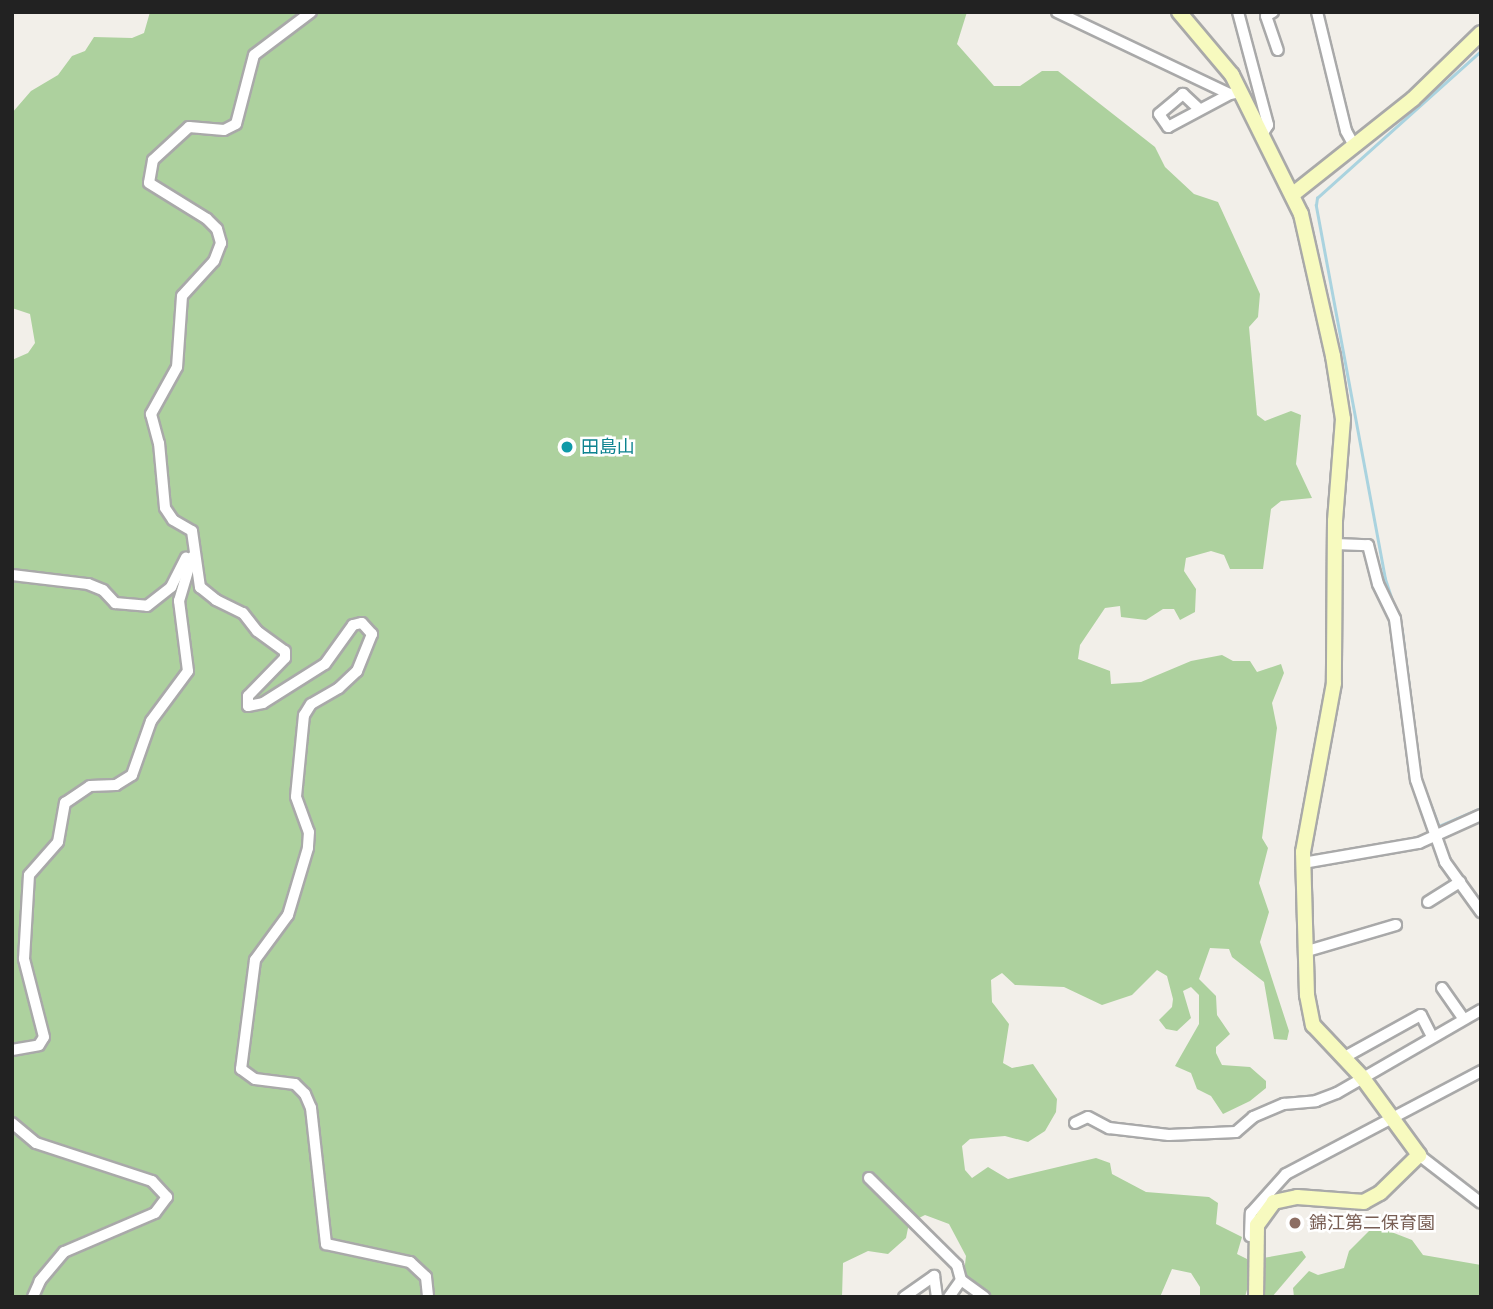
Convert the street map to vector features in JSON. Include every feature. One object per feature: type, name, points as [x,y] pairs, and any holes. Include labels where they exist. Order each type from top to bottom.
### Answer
[{"type":"street","points":[[311,12],[254,55],[236,124],[231,129],[199,127],[180,132],[158,153],[148,175],[157,190],[212,224],[221,243],[214,261],[182,296],[177,367],[151,414],[165,508],[168,516],[192,531],[197,576],[207,595],[243,613],[257,631],[285,651],[285,658],[248,695],[248,706],[263,703],[325,664],[353,625],[362,623],[372,634],[356,671],[339,688],[311,704],[304,715],[296,797],[309,832],[308,848],[288,915],[256,960],[240,1058],[245,1075],[295,1084],[308,1101],[326,1244],[410,1262],[426,1277],[428,1297]]},
{"type":"street","points":[[1057,12],[1077,16],[1236,93]]},
{"type":"street","points":[[1179,12],[1263,133],[1292,195],[1308,236],[1343,419],[1335,544],[1334,683],[1303,863],[1304,952],[1313,1025],[1362,1077],[1419,1155],[1481,1203]]},
{"type":"street","points":[[1238,12],[1268,125],[1263,133]]},
{"type":"street","points":[[1273,12],[1265,16],[1278,50]]},
{"type":"street","points":[[1317,12],[1346,131],[1355,147]]},
{"type":"street","points":[[1292,195],[1423,90],[1481,33]]},
{"type":"street","points":[[1198,108],[1236,93]]},
{"type":"street","points":[[1335,544],[1368,545],[1378,584],[1395,619],[1414,772],[1445,862],[1481,912]]},
{"type":"street","points":[[12,575],[88,583],[103,590],[115,603],[147,606],[171,587],[194,550]]},
{"type":"street","points":[[12,1050],[39,1045],[44,1037],[24,959],[29,875],[58,842],[65,803],[90,786],[116,785],[132,775],[151,721],[188,671],[179,601],[194,550]]},
{"type":"street","points":[[1303,863],[1437,836],[1481,815]]},
{"type":"street","points":[[1428,902],[1460,882]]},
{"type":"street","points":[[1304,952],[1396,925]]},
{"type":"street","points":[[1442,988],[1463,1018]]},
{"type":"street","points":[[1075,1123],[1088,1117],[1124,1131],[1230,1133],[1253,1117],[1290,1101],[1323,1099],[1481,1010]]},
{"type":"street","points":[[1343,1058],[1421,1015],[1432,1037]]},
{"type":"street","points":[[1257,1261],[1252,1259],[1251,1213],[1277,1183],[1294,1169],[1394,1119],[1481,1071]]},
{"type":"street","points":[[12,1123],[36,1143],[152,1181],[167,1197],[155,1213],[64,1252],[40,1281],[33,1297]]},
{"type":"street","points":[[1256,1297],[1257,1225],[1274,1202],[1297,1197],[1364,1202],[1380,1193],[1419,1155]]},
{"type":"street","points":[[869,1178],[951,1258],[961,1280],[984,1297]]},
{"type":"street","points":[[904,1297],[934,1276],[937,1297]]},
{"type":"street","points":[[949,1297],[961,1280]]},
{"type":"green space","points":[[150,12],[967,12],[957,44],[994,86],[1020,86],[1042,71],[1058,71],[1155,147],[1165,167],[1194,194],[1218,202],[1260,294],[1258,317],[1249,327],[1257,415],[1265,421],[1291,411],[1301,415],[1296,464],[1312,498],[1281,501],[1271,509],[1263,569],[1230,569],[1224,555],[1211,551],[1186,558],[1184,571],[1196,589],[1195,612],[1180,620],[1174,609],[1163,609],[1146,620],[1121,617],[1120,606],[1105,608],[1080,645],[1078,659],[1110,671],[1111,684],[1141,682],[1191,661],[1222,655],[1233,661],[1250,661],[1257,672],[1281,664],[1284,673],[1272,703],[1277,728],[1262,838],[1268,848],[1259,883],[1269,912],[1260,942],[1289,1031],[1287,1040],[1274,1039],[1264,982],[1232,957],[1229,949],[1210,948],[1199,979],[1216,996],[1217,1015],[1230,1034],[1216,1047],[1216,1053],[1222,1065],[1250,1067],[1266,1081],[1266,1088],[1250,1101],[1223,1114],[1211,1096],[1197,1089],[1191,1073],[1175,1066],[1199,1024],[1199,995],[1191,987],[1183,991],[1191,1018],[1177,1031],[1166,1029],[1159,1020],[1172,1007],[1173,999],[1167,976],[1157,970],[1132,995],[1102,1005],[1064,987],[1015,985],[1002,973],[991,980],[992,1002],[1009,1024],[1003,1063],[1012,1068],[1033,1064],[1057,1099],[1056,1112],[1045,1131],[1028,1142],[1005,1136],[970,1139],[962,1146],[965,1170],[972,1178],[988,1167],[1008,1179],[1096,1158],[1110,1163],[1112,1174],[1146,1192],[1209,1197],[1218,1203],[1216,1224],[1242,1237],[1237,1254],[1247,1259],[1252,1272],[1245,1297],[1200,1297],[1200,1287],[1191,1273],[1172,1269],[1160,1297],[989,1297],[964,1273],[966,1256],[949,1224],[925,1215],[909,1223],[906,1238],[888,1254],[868,1251],[843,1263],[842,1297],[12,1297],[12,360],[28,353],[35,343],[30,314],[12,308],[12,113],[31,91],[58,75],[72,56],[85,51],[94,37],[132,38],[144,33]]},
{"type":"green space","points":[[1381,1228],[1412,1240],[1423,1255],[1481,1265],[1481,1297],[1294,1297],[1293,1288],[1309,1271],[1318,1275],[1344,1268],[1349,1251],[1369,1231]]},
{"type":"green space","points":[[1302,1251],[1306,1257],[1272,1297],[1260,1297],[1263,1258]]},
{"type":"waterway","points":[[1414,728],[1402,631],[1385,579],[1316,205],[1317,198],[1481,51]]},
{"type":"waterway","points":[[1420,776],[1439,826],[1481,808]]},
{"type":"place","name":"田島山","points":[[567,447]]},
{"type":"place","name":"錦江第二保育園","points":[[1295,1223]]}]
